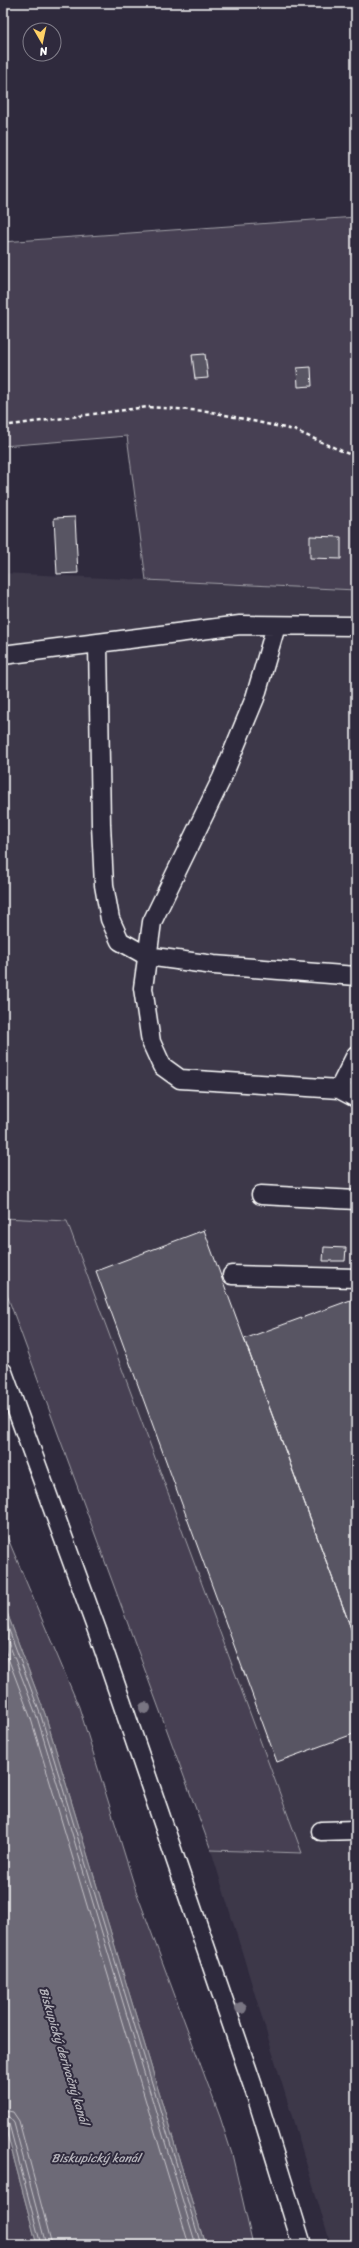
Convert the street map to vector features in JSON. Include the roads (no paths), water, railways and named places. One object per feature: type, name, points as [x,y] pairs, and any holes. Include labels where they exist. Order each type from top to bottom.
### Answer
[{"type":"lane","points":[[3,655],[240,625],[356,626]]},
{"type":"lane","points":[[276,626],[255,698],[222,778],[152,922],[143,988],[150,1042],[162,1066],[180,1079],[339,1089],[356,1098]]},
{"type":"lane","points":[[98,643],[101,825],[105,892],[110,919],[120,941],[147,956],[214,965],[356,976]]},
{"type":"lane","points":[[339,1089],[356,1055]]},
{"type":"lane","points":[[261,1195],[356,1200]]},
{"type":"lane","points":[[232,1275],[356,1278]]},
{"type":"lane","points":[[3,1372],[98,1633],[256,2095],[302,2245]]},
{"type":"lane","points":[[321,1831],[356,1830]]},
{"type":"water","name":"Biskupický kanál","points":[[3,1602],[45,1714],[205,2245],[37,2245],[3,2118]]},
{"type":"water label","name":"Biskupický derivačný kanál","points":[[64,2056]]}]
